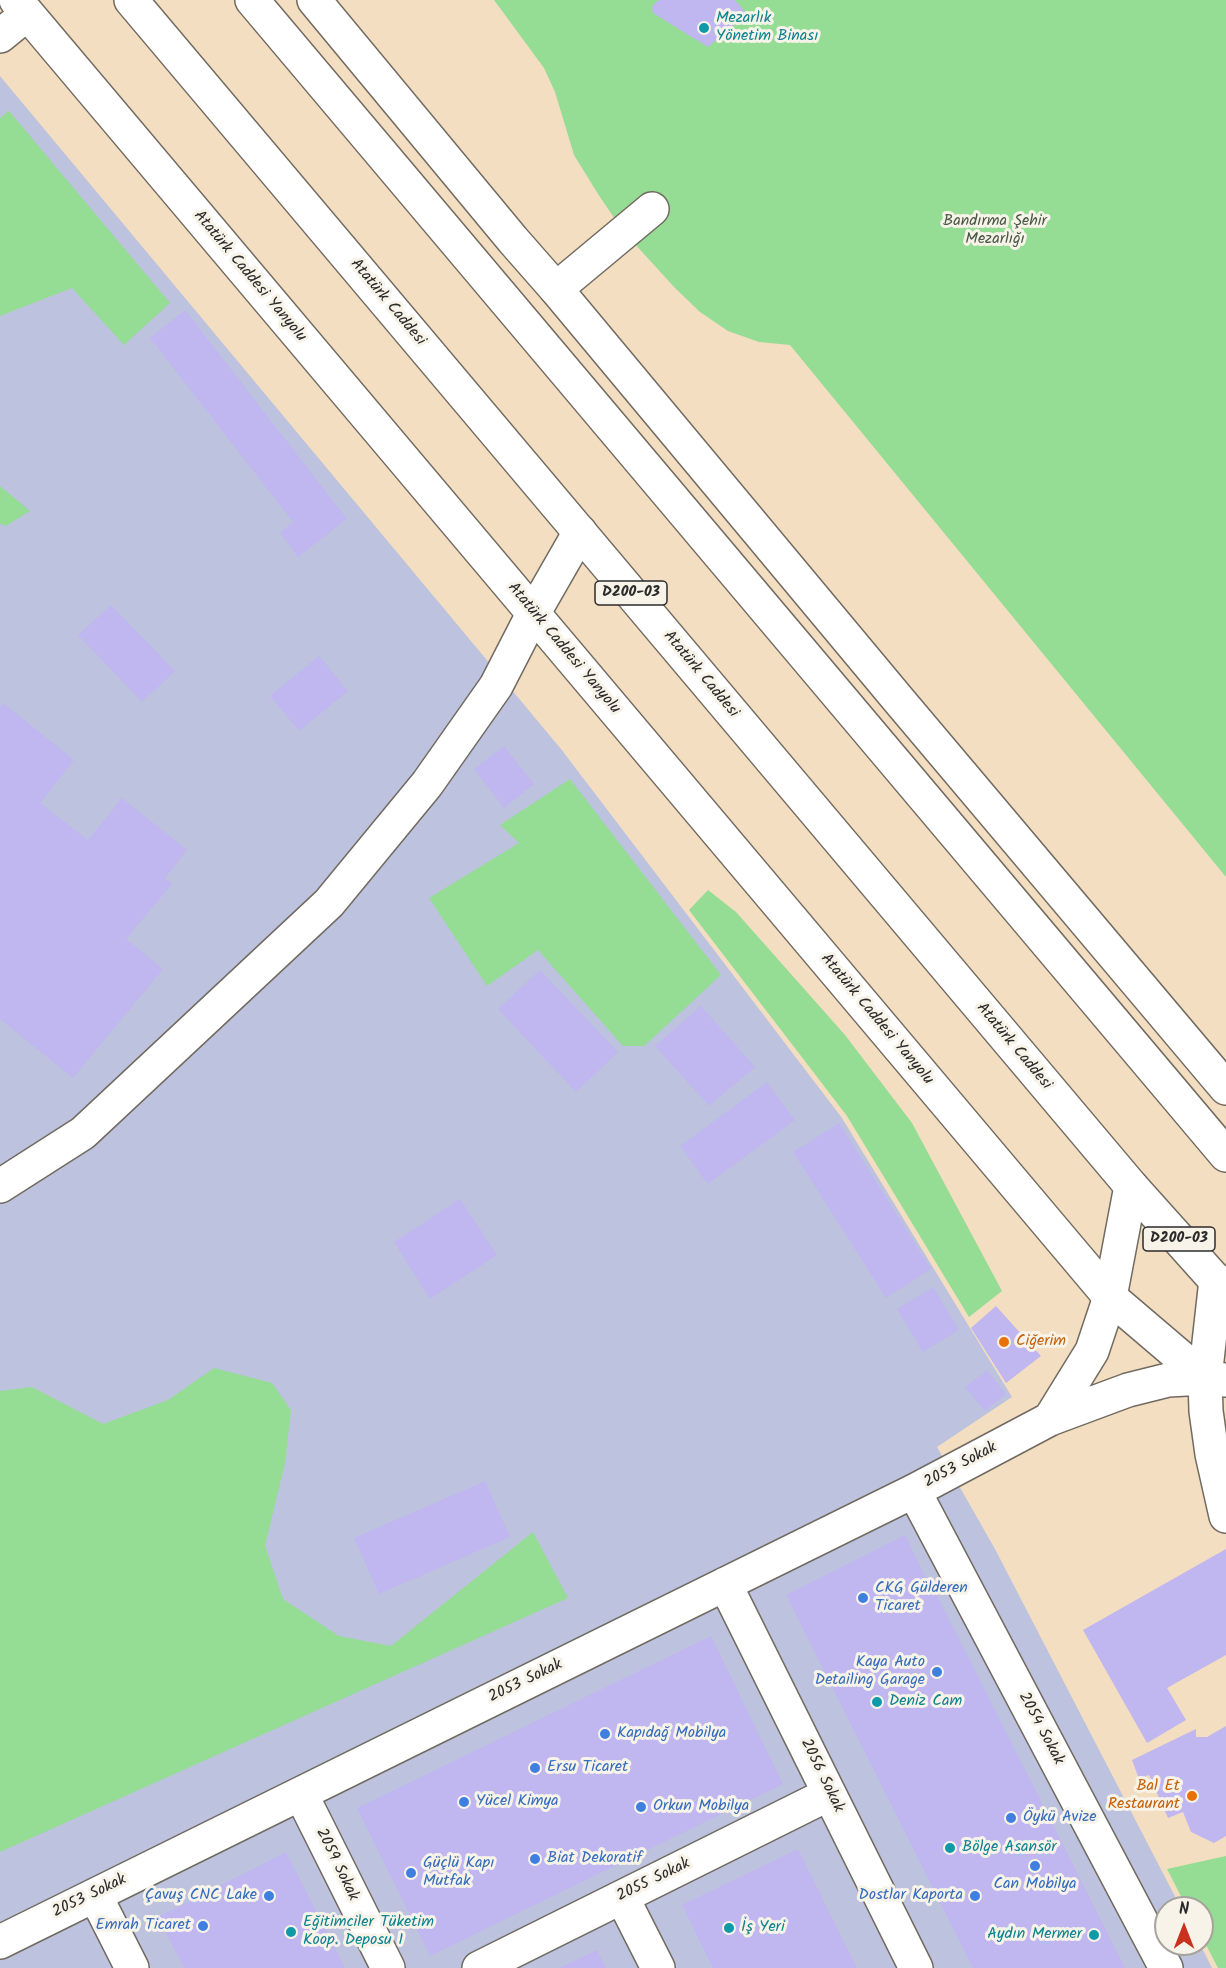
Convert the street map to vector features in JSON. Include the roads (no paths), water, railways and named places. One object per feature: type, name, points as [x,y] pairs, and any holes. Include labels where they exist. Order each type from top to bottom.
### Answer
[{"type":"main road","name":"Atatürk Caddesi","points":[[131,0],[1131,1186],[1221,1286]]},
{"type":"main road","points":[[252,0],[1226,1155]]},
{"type":"main road","points":[[314,0],[1226,1088]]},
{"type":"main road","points":[[0,36],[21,7]]},
{"type":"main road","name":"Atatürk Caddesi Yanyolu","points":[[21,7],[1110,1297],[1216,1379]]},
{"type":"main road","points":[[556,289],[652,209]]},
{"type":"main road","points":[[0,1186],[83,1133],[329,903],[427,784],[496,686],[533,614],[580,532]]},
{"type":"main road","points":[[1050,1419],[1092,1351],[1110,1297],[1131,1186]]},
{"type":"main road","points":[[1221,1286],[1216,1379],[1206,1411],[1212,1454],[1226,1516]]},
{"type":"main road","name":"2053 Sokak","points":[[0,1942],[914,1491],[1050,1419],[1128,1389],[1168,1380],[1216,1379]]},
{"type":"main road","name":"2054 Sokak","points":[[914,1491],[1166,1968]]},
{"type":"main road","name":"2056 Sokak","points":[[725,1584],[916,1968]]},
{"type":"main road","name":"2059 Sokak","points":[[301,1794],[388,1968]]},
{"type":"main road","name":"2055 Sokak","points":[[479,1968],[830,1794]]},
{"type":"main road","points":[[95,1895],[132,1968]]},
{"type":"main road","points":[[622,1897],[658,1968]]},
{"type":"place","name":"Mezarlık Yönetim Binası","points":[[704,28]]},
{"type":"place","name":"Ciğerim","points":[[1004,1342]]},
{"type":"place","name":"CKG Gülderen Ticaret","points":[[863,1598]]},
{"type":"place","name":"Kaya Auto Detailing Garage","points":[[937,1672]]},
{"type":"place","name":"Deniz Cam","points":[[877,1702]]},
{"type":"place","name":"Kapıdağ Mobilya","points":[[605,1734]]},
{"type":"place","name":"Ersu Ticaret","points":[[535,1768]]},
{"type":"place","name":"Bal Et Restaurant","points":[[1192,1796]]},
{"type":"place","name":"Yücel Kimya","points":[[464,1802]]},
{"type":"place","name":"Orkun Mobilya","points":[[641,1807]]},
{"type":"place","name":"Öykü Avize","points":[[1011,1818]]},
{"type":"place","name":"Bölge Asansör","points":[[950,1848]]},
{"type":"place","name":"Biat Dekoratif","points":[[535,1859]]},
{"type":"place","name":"Can Mobilya","points":[[1035,1866]]},
{"type":"place","name":"Güçlü Kapı Mutfak","points":[[411,1873]]},
{"type":"place","name":"Çavuş CNC Lake","points":[[269,1896]]},
{"type":"place","name":"Dostlar Kaporta","points":[[975,1896]]},
{"type":"place","name":"Emrah Ticaret","points":[[203,1926]]},
{"type":"place","name":"İş Yeri","points":[[729,1928]]},
{"type":"place","name":"Eğitimciler Tüketim Koop. Deposu 1","points":[[291,1932]]},
{"type":"place","name":"Aydın Mermer","points":[[1094,1935]]},
{"type":"park label","name":"Bandırma Şehir Mezarlığı","points":[[995,231]]}]
